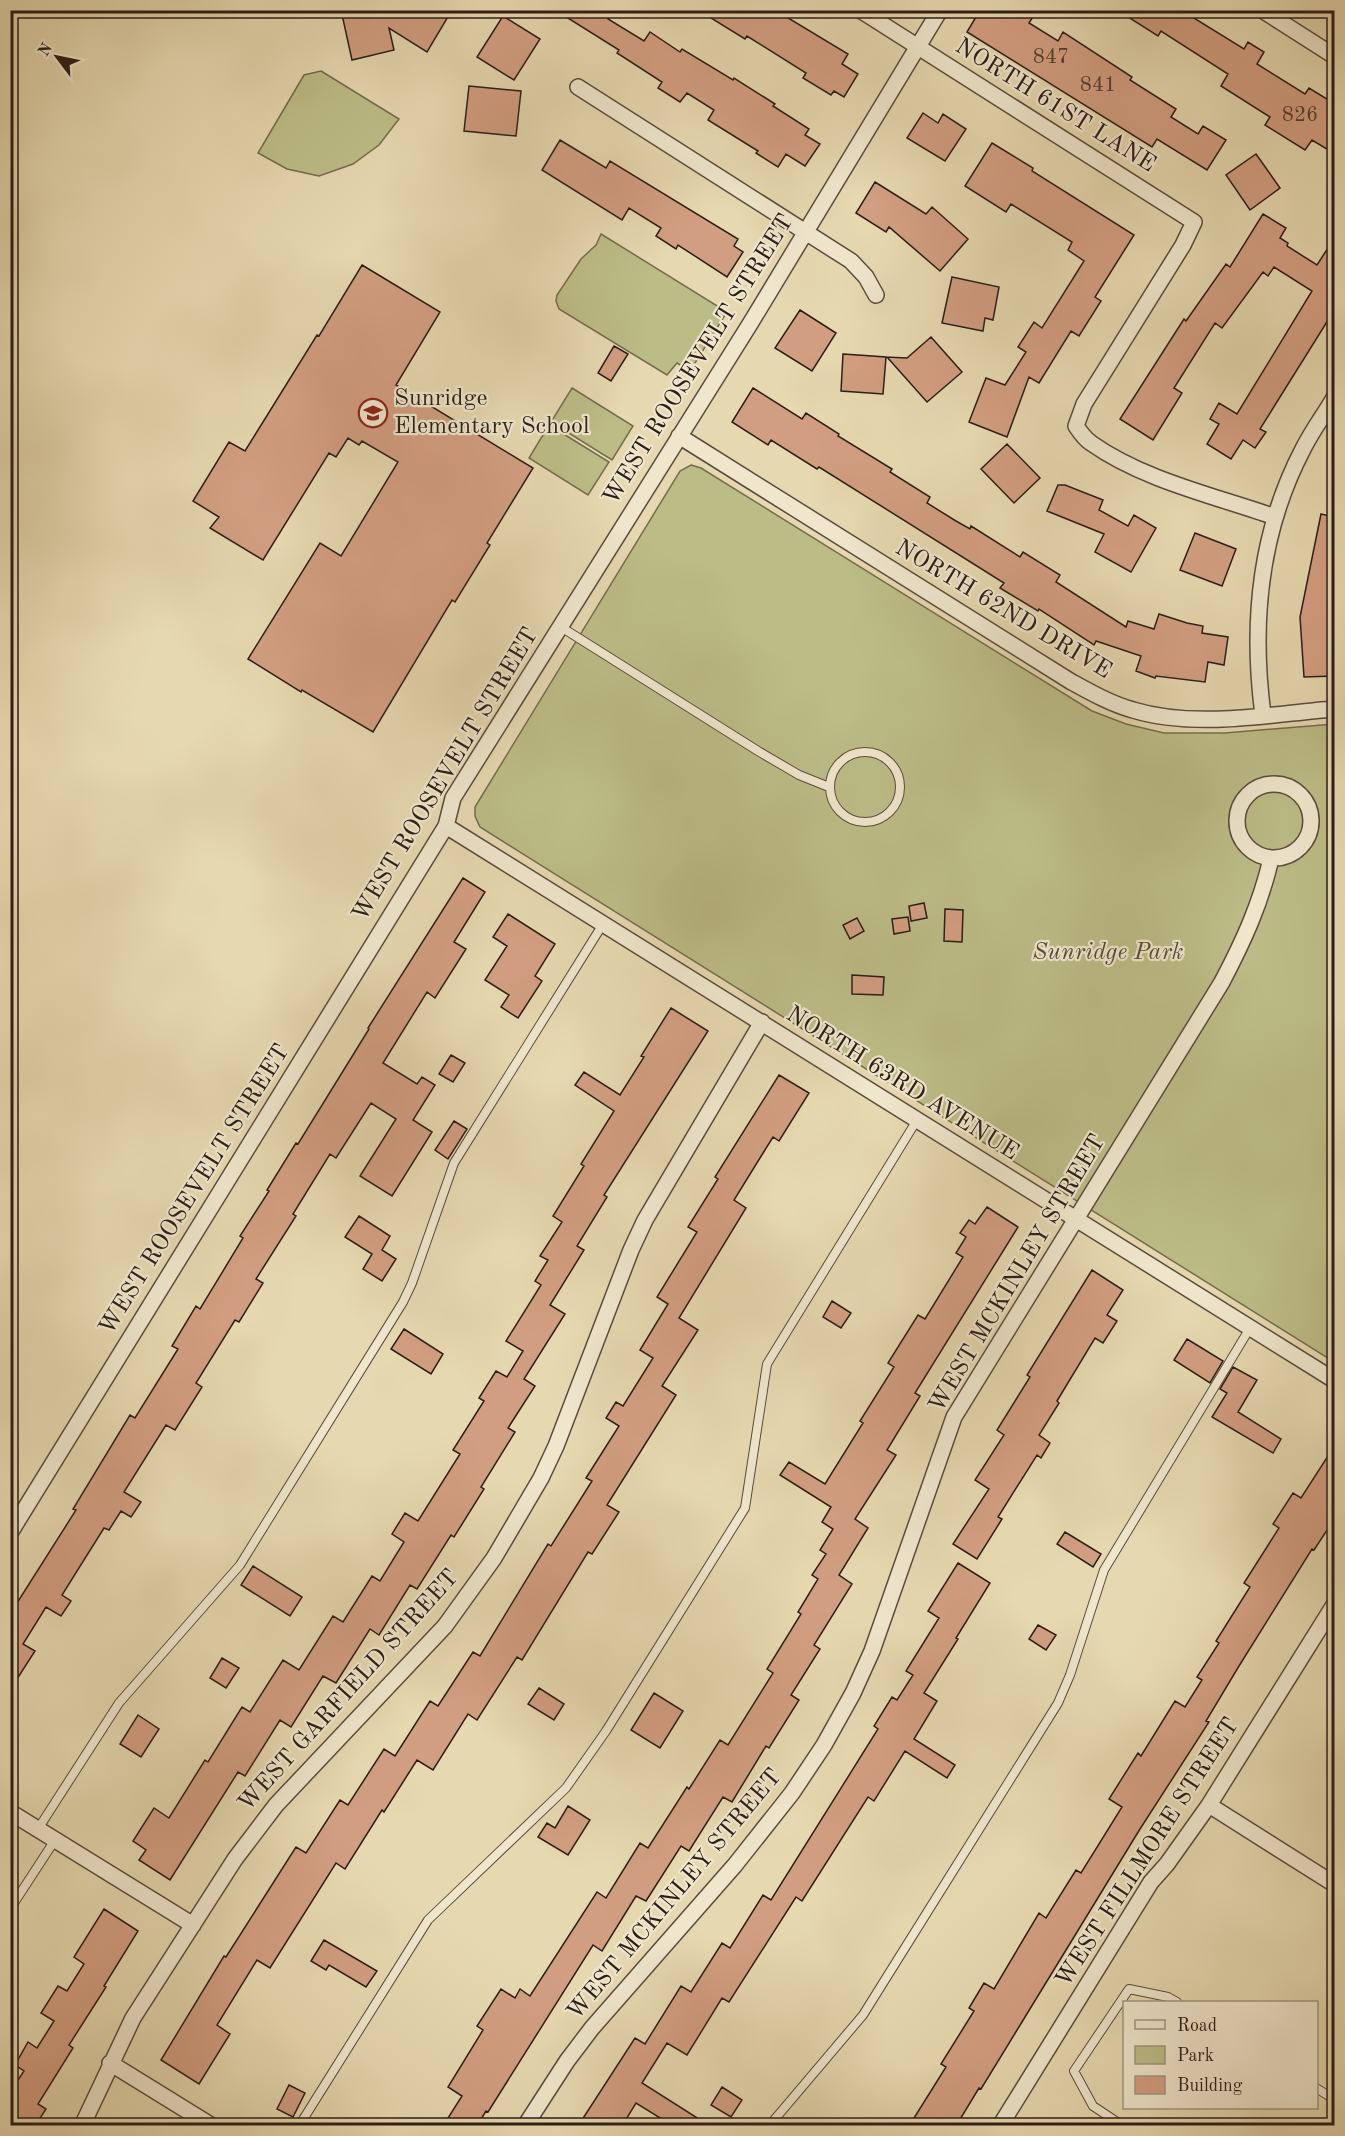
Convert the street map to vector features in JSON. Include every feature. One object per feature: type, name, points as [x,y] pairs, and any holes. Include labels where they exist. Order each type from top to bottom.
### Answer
[{"type":"street","name":"NORTH 61ST LANE","points":[[860,10],[1194,222],[1183,245],[1084,404],[1076,426],[1089,442],[1131,466],[1275,517]]},
{"type":"street","name":"WEST ROOSEVELT STREET","points":[[10,1533],[446,825],[453,798],[806,232],[940,10]]},
{"type":"street","points":[[1262,10],[1335,56]]},
{"type":"street","points":[[578,87],[851,261],[866,277],[876,295]]},
{"type":"street","points":[[1263,715],[1257,651],[1258,622],[1261,582],[1275,517],[1285,488],[1304,447],[1335,398]]},
{"type":"street","name":"NORTH 62ND DRIVE","points":[[679,436],[1062,676],[1093,693],[1133,710],[1174,719],[1191,720],[1335,709]]},
{"type":"street","points":[[1278,784],[1295,791],[1302,798],[1311,818],[1310,828],[1300,847],[1292,854],[1271,859],[1249,850],[1241,840],[1237,829],[1237,816],[1240,804],[1248,794],[1259,787],[1278,784]]},
{"type":"street","name":"NORTH 63RD AVENUE","points":[[446,825],[1335,1380]]},
{"type":"street","name":"WEST MCKINLEY STREET","points":[[525,2126],[567,2061],[592,2028],[735,1865],[792,1793],[824,1745],[853,1693],[872,1651],[954,1417],[1222,982],[1261,899],[1271,859]]},
{"type":"street","name":"WEST GARFIELD STREET","points":[[82,2126],[133,2018],[252,1834],[276,1805],[444,1626],[494,1558],[541,1478],[556,1446],[631,1250],[645,1220],[762,1022]]},
{"type":"street","name":"WEST FILLMORE STREET","points":[[1000,2126],[1151,1882],[1167,1864],[1209,1805],[1335,1605]]},
{"type":"street","points":[[1209,1805],[1335,1884]]},
{"type":"street","points":[[10,1812],[193,1925]]},
{"type":"street","points":[[110,2063],[212,2126]]},
{"type":"lane","points":[[561,627],[758,751],[799,775],[829,787]]},
{"type":"lane","points":[[866,752],[886,759],[894,767],[899,777],[900,788],[898,800],[892,811],[882,819],[870,823],[852,820],[837,810],[831,799],[829,787],[836,766],[844,758],[854,753],[866,752]]},
{"type":"lane","points":[[38,1829],[119,1703],[240,1566],[408,1293],[454,1162],[603,924]]},
{"type":"lane","points":[[299,2126],[428,1920],[566,1788],[606,1731],[745,1508],[767,1364],[917,1120]]},
{"type":"lane","points":[[769,2126],[862,2015],[1058,1703],[1070,1675],[1104,1570],[1250,1328]]},
{"type":"lane","points":[[10,1909],[55,1839]]},
{"type":"lane","points":[[1123,2126],[1093,2106],[1074,2070],[1129,1989],[1168,1997],[1175,2001]]},
{"type":"lane","points":[[1318,2089],[1335,2099]]},
{"type":"green space","points":[[321,71],[399,119],[379,145],[353,164],[319,176],[287,169],[258,153],[304,75]]},
{"type":"green space","points":[[601,234],[727,312],[690,371],[677,363],[667,375],[559,309],[556,301],[557,295],[581,259],[596,245]]},
{"type":"green space","points":[[572,388],[633,426],[612,460],[551,422]]},
{"type":"green space","points":[[549,425],[609,462],[588,495],[529,458]]},
{"type":"green space","name":"Sunridge Park","points":[[691,465],[701,468],[1092,711],[1126,724],[1164,733],[1225,733],[1334,724],[1334,1362],[480,827],[475,816],[475,807],[680,471]]},
{"type":"building","points":[[341,10],[452,10],[427,52],[389,28],[394,50],[352,60]]},
{"type":"building","points":[[555,10],[614,10],[608,19],[644,41],[650,32],[680,52],[682,49],[733,80],[734,78],[809,129],[805,135],[820,144],[805,166],[786,154],[778,167],[756,153],[758,151],[708,120],[714,110],[687,93],[680,102],[658,88],[662,82],[617,53],[619,50]]},
{"type":"building","points":[[698,10],[775,10],[848,54],[842,64],[858,74],[844,97],[834,91],[831,95],[803,78],[806,73],[747,36],[745,39]]},
{"type":"building","points":[[980,10],[1037,10],[1029,23],[1058,41],[1063,32],[1132,77],[1130,80],[1176,109],[1171,117],[1198,134],[1203,126],[1226,140],[1207,170],[1157,139],[1152,147],[967,32]]},
{"type":"building","points":[[1117,10],[1181,10],[1244,49],[1248,42],[1264,52],[1257,64],[1305,94],[1309,88],[1335,104],[1335,154],[1312,140],[1305,150],[1265,125],[1270,117],[1221,86],[1228,74],[1161,31],[1158,36]]},
{"type":"building","points":[[503,16],[540,39],[514,80],[477,57]]},
{"type":"building","points":[[469,86],[521,91],[516,136],[464,131]]},
{"type":"building","points":[[923,113],[938,123],[943,114],[966,129],[945,161],[907,138]]},
{"type":"building","points":[[560,140],[606,168],[610,161],[738,239],[734,246],[743,252],[727,277],[678,245],[676,249],[656,236],[661,228],[629,208],[622,220],[542,170]]},
{"type":"building","points":[[992,143],[1134,235],[1095,297],[1101,301],[1079,336],[1071,331],[1039,383],[1029,377],[1007,437],[969,422],[986,378],[1005,385],[1026,352],[1018,347],[1034,322],[1042,328],[1084,261],[1068,250],[1072,242],[1011,204],[1006,212],[965,186]]},
{"type":"building","points":[[1256,154],[1280,188],[1250,210],[1226,175]]},
{"type":"building","points":[[875,182],[926,214],[932,207],[968,239],[940,271],[889,227],[886,232],[856,213]]},
{"type":"building","points":[[1263,214],[1286,228],[1280,238],[1288,243],[1287,246],[1317,265],[1335,237],[1335,309],[1260,429],[1266,432],[1255,448],[1243,440],[1231,459],[1207,444],[1219,424],[1210,419],[1219,403],[1237,414],[1312,291],[1274,267],[1268,276],[1263,272],[1222,328],[1215,323],[1174,388],[1182,393],[1153,440],[1120,419],[1184,319],[1186,321],[1226,264],[1230,267]]},
{"type":"building","points":[[362,265],[440,312],[396,385],[533,468],[487,543],[490,545],[455,602],[452,600],[373,732],[248,659],[320,543],[341,556],[398,462],[362,441],[359,445],[348,438],[336,457],[329,453],[263,560],[210,528],[219,517],[193,501],[229,442],[245,451]]},
{"type":"building","points":[[952,277],[999,287],[993,320],[985,318],[983,331],[942,323]]},
{"type":"building","points":[[800,310],[836,333],[812,371],[775,348]]},
{"type":"building","points":[[931,337],[962,372],[927,402],[887,357],[907,358]]},
{"type":"building","points":[[614,346],[628,354],[611,381],[598,373]]},
{"type":"building","points":[[843,354],[886,357],[883,394],[841,391]]},
{"type":"building","points":[[753,388],[802,419],[806,413],[839,434],[838,436],[892,469],[890,472],[930,497],[927,503],[956,521],[970,529],[971,526],[1020,557],[1023,552],[1060,575],[1056,582],[1126,627],[1128,621],[1154,629],[1159,614],[1203,626],[1202,633],[1228,637],[1224,665],[1208,662],[1205,682],[1156,676],[1155,678],[1136,671],[1141,656],[1096,641],[1094,645],[1039,609],[1038,611],[1000,588],[1004,583],[819,467],[817,469],[771,440],[768,445],[732,422]]},
{"type":"building","points":[[1007,444],[1040,478],[1014,503],[981,469]]},
{"type":"building","points":[[1058,485],[1065,485],[1103,500],[1099,510],[1128,526],[1134,515],[1156,528],[1131,572],[1095,552],[1104,534],[1047,511]]},
{"type":"building","points":[[1321,514],[1335,517],[1335,598],[1328,627],[1334,626],[1335,676],[1304,677],[1300,617]]},
{"type":"building","points":[[1195,533],[1236,549],[1222,586],[1180,570]]},
{"type":"building","points":[[463,878],[485,892],[454,942],[466,949],[435,998],[427,992],[383,1063],[417,1084],[422,1077],[435,1085],[413,1120],[432,1132],[392,1196],[360,1176],[396,1119],[371,1103],[336,1158],[330,1154],[293,1214],[296,1216],[256,1279],[263,1283],[239,1322],[235,1320],[196,1383],[202,1387],[175,1430],[166,1425],[124,1492],[141,1502],[131,1517],[121,1511],[109,1530],[104,1528],[62,1595],[71,1601],[61,1616],[46,1607],[23,1644],[35,1651],[10,1690],[10,1614],[76,1510],[73,1509],[130,1415],[135,1418],[178,1349],[172,1346],[196,1306],[200,1309],[243,1238],[240,1236],[269,1191],[267,1190]]},
{"type":"building","points":[[924,903],[927,918],[911,921],[909,906]]},
{"type":"building","points":[[945,909],[963,910],[962,942],[944,941]]},
{"type":"building","points":[[508,914],[555,944],[535,976],[542,981],[518,1018],[501,1007],[509,995],[485,980],[507,946],[493,937]]},
{"type":"building","points":[[908,917],[910,931],[894,934],[892,919]]},
{"type":"building","points":[[857,918],[864,931],[850,939],[843,925]]},
{"type":"building","points":[[852,975],[884,977],[883,995],[852,994]]},
{"type":"building","points":[[671,1008],[708,1031],[604,1195],[607,1197],[577,1246],[584,1250],[550,1305],[565,1314],[524,1379],[535,1386],[508,1428],[515,1432],[481,1487],[484,1489],[454,1537],[451,1535],[417,1589],[410,1585],[379,1635],[370,1629],[336,1683],[323,1676],[291,1727],[280,1720],[245,1776],[238,1772],[170,1880],[139,1860],[146,1850],[133,1841],[154,1808],[169,1818],[205,1760],[208,1762],[242,1707],[250,1712],[283,1660],[299,1670],[333,1616],[343,1622],[372,1576],[380,1581],[404,1542],[392,1534],[405,1513],[418,1521],[460,1454],[453,1450],[484,1401],[479,1398],[496,1371],[507,1377],[523,1351],[506,1341],[541,1285],[535,1281],[548,1260],[540,1256],[562,1222],[553,1216],[584,1166],[581,1164],[614,1111],[575,1085],[584,1072],[620,1095]]},
{"type":"building","points":[[451,1055],[465,1063],[453,1082],[439,1074]]},
{"type":"building","points":[[779,1075],[809,1093],[779,1141],[773,1137],[734,1200],[746,1208],[679,1318],[698,1330],[662,1386],[676,1395],[607,1505],[619,1512],[592,1554],[588,1552],[522,1660],[517,1657],[477,1720],[468,1714],[433,1770],[417,1760],[345,1869],[336,1863],[270,1968],[257,1960],[217,2025],[230,2034],[199,2084],[161,2060],[224,1956],[226,1957],[296,1847],[306,1853],[340,1800],[348,1805],[384,1749],[395,1756],[430,1701],[438,1706],[473,1652],[480,1656],[548,1544],[551,1546],[592,1481],[586,1478],[619,1426],[606,1418],[616,1402],[623,1406],[653,1358],[640,1350],[668,1304],[657,1297],[697,1232],[688,1227],[718,1179],[715,1177]]},
{"type":"building","points":[[454,1121],[467,1129],[448,1159],[435,1150]]},
{"type":"building","points":[[987,1207],[1018,1227],[915,1393],[920,1396],[887,1450],[896,1455],[855,1519],[868,1528],[839,1575],[852,1584],[814,1645],[820,1649],[791,1695],[799,1700],[769,1748],[766,1746],[732,1802],[723,1797],[689,1851],[681,1846],[646,1901],[636,1896],[602,1951],[593,1945],[477,2126],[443,2126],[462,2096],[448,2087],[483,2030],[477,2026],[501,1989],[515,1998],[520,1989],[530,1996],[597,1892],[606,1898],[640,1843],[648,1848],[720,1740],[728,1745],[773,1673],[767,1669],[801,1614],[798,1612],[818,1579],[812,1575],[826,1554],[820,1550],[833,1529],[822,1522],[831,1507],[780,1475],[789,1462],[825,1484],[863,1423],[860,1421],[894,1367],[888,1363],[918,1315],[925,1319],[963,1257],[956,1253],[966,1237],[960,1233],[969,1220],[975,1224]]},
{"type":"building","points":[[359,1216],[390,1236],[382,1250],[396,1259],[382,1281],[363,1269],[372,1254],[345,1237]]},
{"type":"building","points":[[1092,1270],[1123,1290],[1107,1315],[1117,1321],[1103,1343],[1095,1338],[1057,1401],[1059,1403],[1039,1435],[1050,1443],[1041,1458],[1037,1455],[998,1517],[1002,1519],[977,1559],[953,1544],[989,1489],[975,1480],[1004,1435],[997,1430],[1030,1377],[1027,1375]]},
{"type":"building","points":[[832,1301],[851,1313],[841,1328],[823,1317]]},
{"type":"building","points":[[404,1329],[443,1354],[431,1374],[391,1349]]},
{"type":"building","points":[[1187,1339],[1223,1361],[1210,1383],[1174,1360]]},
{"type":"building","points":[[1233,1367],[1257,1380],[1238,1412],[1281,1439],[1273,1453],[1212,1417],[1227,1393],[1220,1389]]},
{"type":"building","points":[[1335,1445],[1335,1518],[1314,1550],[1312,1549],[1239,1666],[1206,1721],[1209,1722],[1140,1829],[981,2089],[979,2088],[956,2126],[909,2126],[946,2067],[941,2064],[974,2011],[969,2008],[984,1983],[994,1989],[1039,1913],[1046,1918],[1076,1870],[1081,1873],[1122,1807],[1109,1799],[1138,1753],[1141,1756],[1175,1701],[1185,1707],[1202,1680],[1197,1677],[1219,1643],[1216,1641],[1250,1587],[1244,1583],[1279,1528],[1273,1524],[1293,1493],[1301,1498]]},
{"type":"building","points":[[1065,1532],[1101,1554],[1093,1567],[1057,1544]]},
{"type":"building","points":[[958,1563],[990,1583],[924,1693],[937,1701],[914,1739],[955,1765],[947,1778],[905,1751],[874,1801],[868,1797],[802,1901],[796,1897],[729,2002],[722,1998],[687,2055],[667,2043],[642,2083],[710,2126],[673,2126],[636,2103],[622,2126],[578,2126],[635,2038],[645,2044],[681,1986],[691,1992],[722,1943],[730,1948],[763,1895],[771,1900],[878,1729],[874,1726],[892,1697],[897,1700],[913,1675],[906,1671],[939,1618],[928,1611]]},
{"type":"building","points":[[253,1566],[302,1597],[290,1616],[241,1585]]},
{"type":"building","points":[[1038,1625],[1056,1635],[1046,1650],[1029,1639]]},
{"type":"building","points":[[222,1658],[239,1668],[226,1688],[210,1678]]},
{"type":"building","points":[[539,1688],[564,1704],[554,1720],[528,1704]]},
{"type":"building","points":[[654,1693],[683,1711],[660,1748],[631,1730]]},
{"type":"building","points":[[138,1715],[159,1729],[141,1757],[120,1744]]},
{"type":"building","points":[[568,1806],[590,1820],[568,1855],[538,1837],[547,1823],[555,1828]]},
{"type":"building","points":[[104,1909],[138,1931],[69,2045],[73,2048],[38,2104],[46,2109],[35,2126],[10,2126],[10,2092],[24,2071],[15,2065],[28,2042],[37,2048],[54,2021],[41,2013],[58,1986],[67,1991],[84,1964],[74,1957]]},
{"type":"building","points":[[324,1940],[377,1971],[366,1987],[329,1965],[326,1970],[311,1961]]},
{"type":"building","points":[[289,2085],[305,2093],[293,2117],[277,2109]]},
{"type":"building","points":[[722,2087],[742,2100],[731,2117],[711,2105]]},
{"type":"place","name":"Sunridge Elementary School","points":[[373,413]]}]
